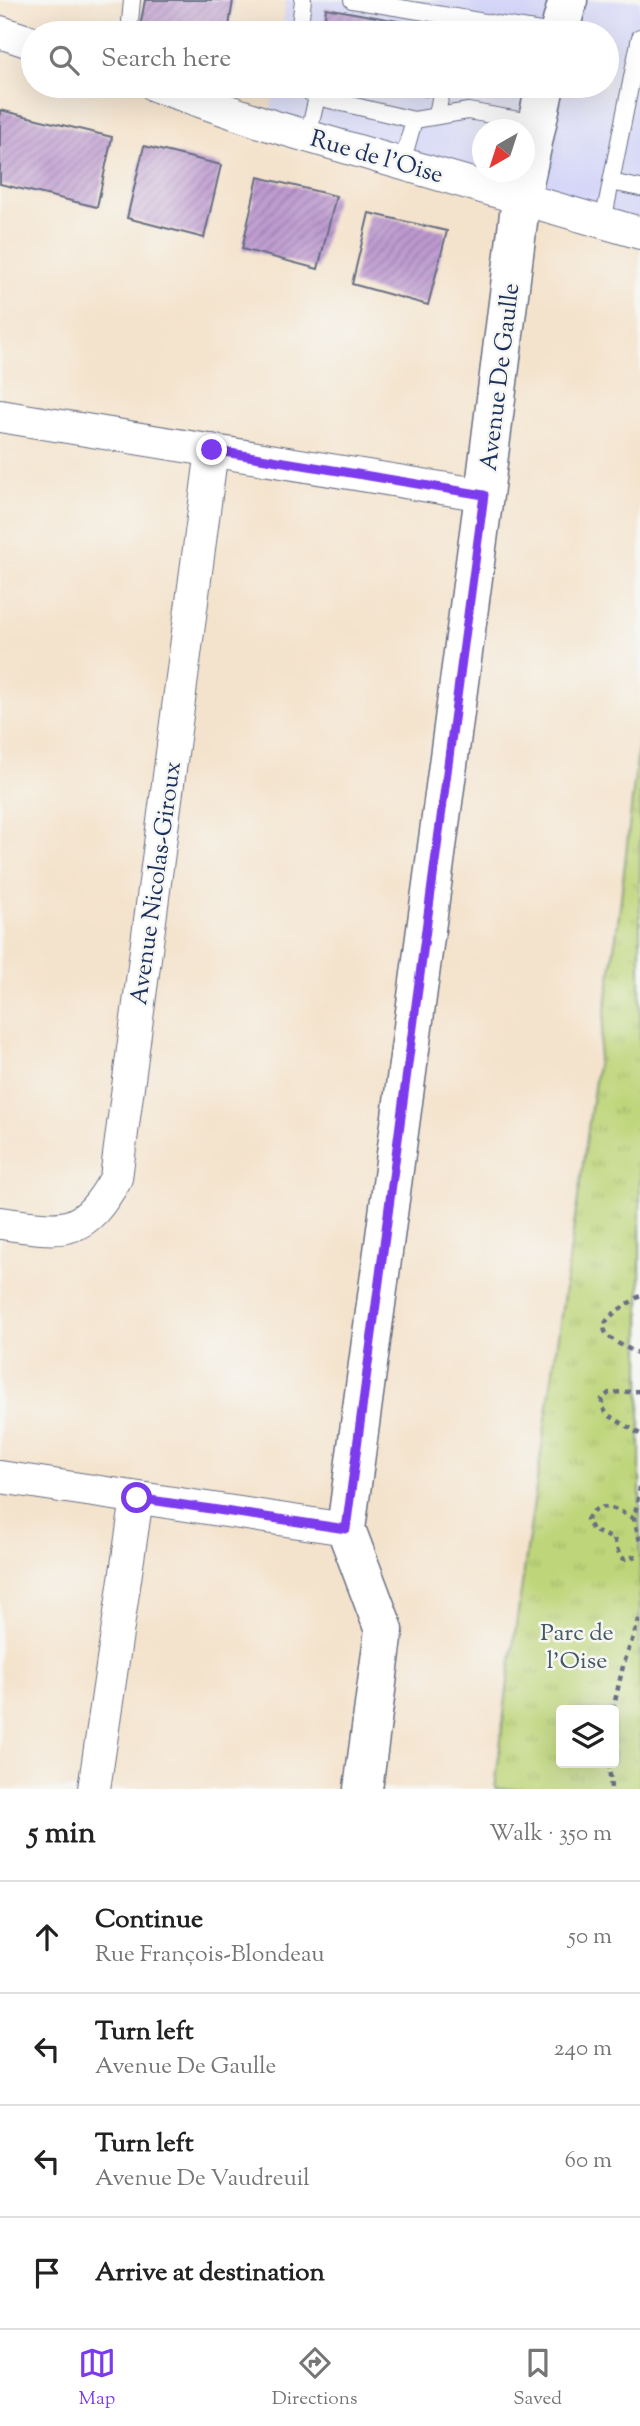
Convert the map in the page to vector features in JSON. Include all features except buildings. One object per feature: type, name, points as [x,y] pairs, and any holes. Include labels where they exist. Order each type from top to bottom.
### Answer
[{"type":"street","points":[[562,21],[568,0]]},
{"type":"street","points":[[0,32],[21,39]]},
{"type":"street","name":"Rue de l'Oise","points":[[191,98],[269,125],[640,233]]},
{"type":"street","name":"Avenue De Gaulle","points":[[363,1789],[383,1630],[346,1529],[521,198],[542,98]]},
{"type":"street","points":[[0,416],[484,495]]},
{"type":"street","name":"Avenue Nicolas-Giroux","points":[[0,1223],[44,1228],[68,1227],[90,1216],[116,1178],[212,450]]},
{"type":"street","points":[[0,1477],[346,1529]]},
{"type":"street","points":[[94,1789],[137,1498]]},
{"type":"lane","points":[[130,21],[132,0]]},
{"type":"lane","points":[[300,21],[303,0]]},
{"type":"lane","points":[[352,0],[437,21]]},
{"type":"lane","points":[[603,222],[640,37]]},
{"type":"lane","points":[[308,136],[317,98]]},
{"type":"lane","points":[[321,98],[414,120],[469,104],[536,123]]},
{"type":"lane","points":[[437,115],[440,98]]},
{"type":"lane","points":[[402,163],[414,120]]},
{"type":"lane","points":[[611,182],[640,188]]},
{"type":"path","points":[[640,1296],[612,1313],[602,1328],[605,1334],[640,1354]]},
{"type":"path","points":[[640,1391],[609,1393],[602,1399],[602,1407],[608,1415],[640,1434]]},
{"type":"path","points":[[640,1487],[634,1519],[640,1541]]},
{"type":"path","points":[[634,1519],[616,1508],[600,1507],[591,1512],[587,1520],[592,1530],[614,1539],[624,1559],[640,1555]]},
{"type":"path","points":[[614,1705],[623,1666],[640,1617]]},
{"type":"path","points":[[609,1768],[611,1789]]},
{"type":"shaded area","points":[[286,0],[640,0],[640,233],[269,125],[273,98],[619,98],[619,21],[283,21]]},
{"type":"green space","name":"Parc de l’Oise","points":[[640,731],[640,1789],[495,1789],[508,1681],[619,915]]},
{"type":"route","points":[[137,1498],[346,1529],[484,495],[212,450]]}]
